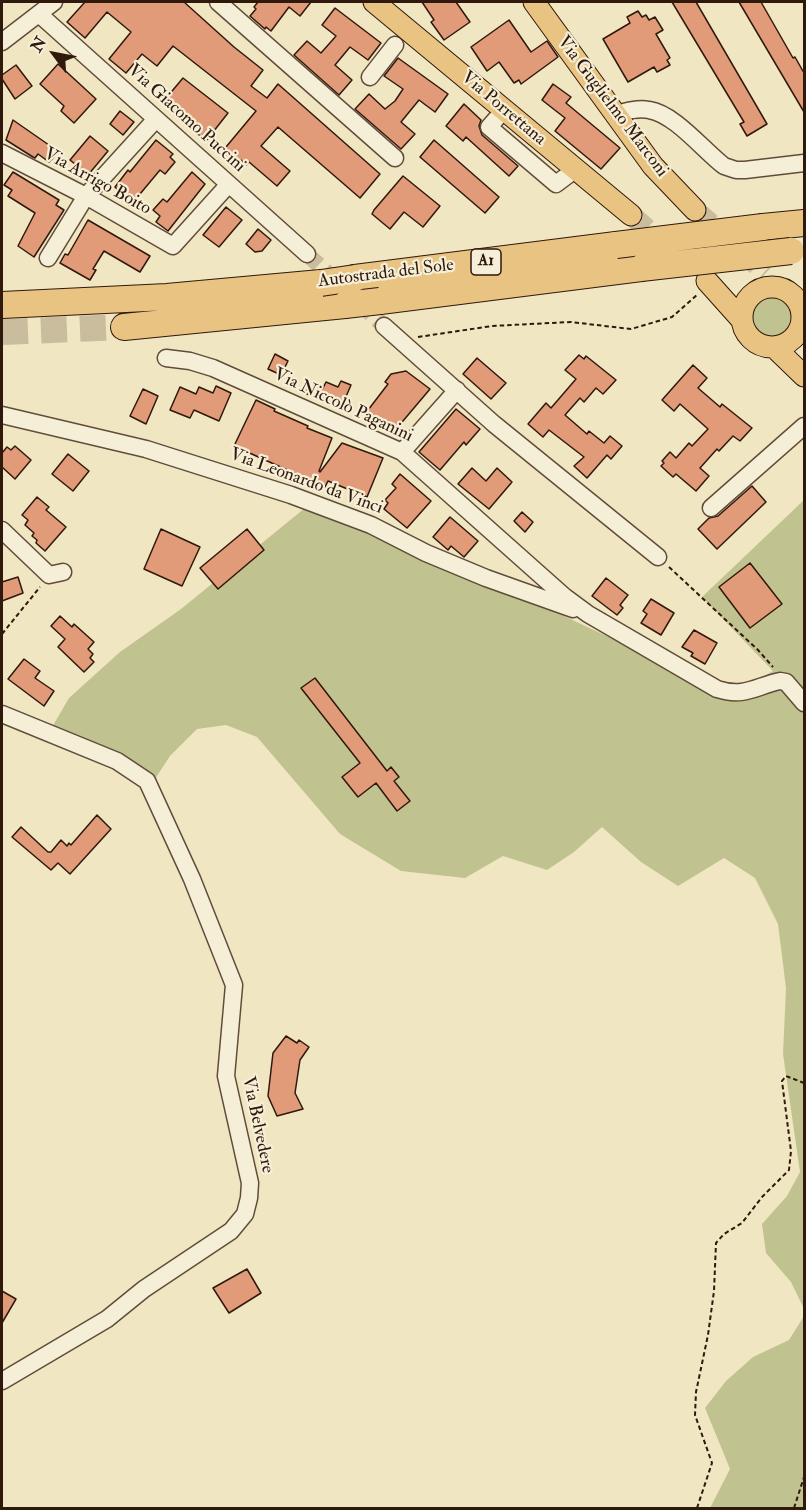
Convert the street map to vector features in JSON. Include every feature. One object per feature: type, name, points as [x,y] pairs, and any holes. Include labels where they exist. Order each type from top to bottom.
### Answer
[{"type":"highway","name":"Autostrada del Sole","points":[[2,305],[167,297],[321,283],[804,222]]},
{"type":"highway","name":"Autostrada del Sole","points":[[124,327],[345,305],[798,250]]},
{"type":"main road","name":"Via Porrettana","points":[[374,2],[632,215]]},
{"type":"main road","name":"Via Guglielmo Marconi","points":[[534,2],[653,166],[694,210]]},
{"type":"main road","points":[[710,283],[729,292],[758,283],[784,289],[793,295],[799,303],[802,314],[804,350]]},
{"type":"main road","points":[[710,283],[741,319],[744,330],[754,342],[763,346],[784,345],[793,339],[801,325]]},
{"type":"main road","points":[[741,319],[744,305],[758,283]]},
{"type":"main road","points":[[774,347],[804,376]]},
{"type":"street","points":[[2,42],[54,2]]},
{"type":"street","points":[[218,2],[394,158]]},
{"type":"street","name":"Via Giacomo Puccini","points":[[39,14],[307,254]]},
{"type":"street","points":[[370,77],[395,45]]},
{"type":"street","points":[[616,114],[650,110],[665,115],[716,160],[736,170],[804,163]]},
{"type":"street","points":[[48,258],[86,196],[156,119]]},
{"type":"street","name":"Via Arrigo Boito","points":[[2,153],[86,196],[173,246],[229,184]]},
{"type":"street","points":[[384,326],[494,424],[658,557]]},
{"type":"street","name":"Via Niccolò Paganini","points":[[165,358],[190,361],[213,368],[402,452],[565,597]]},
{"type":"street","points":[[402,452],[457,390]]},
{"type":"street","name":"Via Leonardo da Vinci","points":[[2,415],[146,449],[221,472],[371,525],[426,553],[486,578],[588,614]]},
{"type":"street","points":[[711,508],[804,426]]},
{"type":"street","points":[[2,530],[56,574]]},
{"type":"street","name":"Via Leonardo da Vinci","points":[[565,597],[588,614],[717,689],[729,693],[748,692],[771,683],[786,682]]},
{"type":"street","points":[[786,682],[804,703]]},
{"type":"street","name":"Via Belvedere","points":[[2,714],[117,761],[147,781],[192,879],[234,985],[226,1076],[250,1184],[245,1214],[231,1231],[144,1290],[107,1319],[2,1381]]},
{"type":"path","points":[[400,340],[492,326],[571,322],[631,329],[672,317],[710,283]]},
{"type":"path","points":[[658,557],[758,650],[786,682]]},
{"type":"path","points":[[2,633],[56,574]]},
{"type":"path","points":[[697,1509],[712,1463],[695,1415],[696,1392],[708,1335],[714,1291],[716,1243],[724,1234],[742,1223],[762,1197],[789,1170],[791,1151],[782,1081],[786,1076],[804,1083]]},
{"type":"path","points":[[794,1509],[804,1477]]},
{"type":"green space","points":[[772,292],[788,299],[795,315],[788,331],[772,338],[756,331],[749,315],[756,299]]},
{"type":"green space","points":[[804,500],[804,1309],[791,1282],[766,1253],[762,1224],[787,1196],[800,1172],[783,1054],[786,988],[778,924],[755,878],[724,858],[678,886],[641,862],[602,827],[574,852],[547,870],[503,856],[465,878],[401,871],[340,834],[257,737],[226,725],[197,729],[170,756],[151,785],[48,734],[69,698],[120,652],[181,609],[305,508],[400,539],[630,647],[716,692],[746,686],[773,671],[702,597]]},
{"type":"green space","points":[[804,1316],[804,1508],[710,1508],[730,1469],[705,1408],[726,1381],[753,1357],[789,1340]]},
{"type":"building","points":[[85,2],[184,2],[263,70],[251,86],[267,98],[278,84],[380,174],[360,198],[278,127],[261,146],[290,171],[277,186],[249,162],[246,165],[241,160],[236,166],[221,153],[256,111],[173,46],[157,66],[142,54],[126,73],[109,59],[131,32],[107,12],[85,38],[67,22]]},
{"type":"building","points":[[258,2],[311,2],[300,16],[289,7],[271,31],[266,27],[265,29],[250,16]]},
{"type":"building","points":[[422,2],[456,2],[470,22],[444,40],[431,22],[434,20]]},
{"type":"building","points":[[672,2],[696,2],[767,124],[747,136],[740,124],[744,122]]},
{"type":"building","points":[[739,2],[761,2],[793,58],[795,57],[804,73],[804,112]]},
{"type":"building","points":[[335,8],[381,43],[368,60],[350,47],[335,65],[352,80],[339,95],[294,55],[307,41],[321,53],[336,36],[322,25]]},
{"type":"building","points":[[638,11],[642,17],[646,15],[649,20],[655,17],[663,30],[656,34],[670,58],[667,60],[670,65],[657,72],[654,67],[628,82],[603,39],[630,23],[627,17]]},
{"type":"building","points":[[509,20],[531,52],[547,41],[558,57],[521,84],[519,80],[514,83],[499,62],[487,71],[471,47]]},
{"type":"building","points":[[398,58],[448,94],[435,112],[419,100],[401,122],[415,134],[401,149],[355,109],[369,94],[385,109],[395,101],[403,89],[384,76]]},
{"type":"building","points":[[58,64],[96,99],[74,123],[61,111],[64,106],[40,84]]},
{"type":"building","points":[[16,65],[32,86],[15,99],[2,79],[2,75]]},
{"type":"building","points":[[183,78],[228,113],[206,141],[162,103]]},
{"type":"building","points":[[553,84],[571,97],[566,103],[620,148],[601,169],[555,131],[565,118],[542,100]]},
{"type":"building","points":[[464,104],[481,120],[479,126],[482,135],[518,166],[509,176],[466,137],[463,141],[446,126]]},
{"type":"building","points":[[120,111],[134,122],[123,135],[110,124]]},
{"type":"building","points":[[13,120],[59,152],[49,162],[38,154],[35,158],[33,157],[6,140]]},
{"type":"building","points":[[90,136],[108,151],[88,175],[70,160]]},
{"type":"building","points":[[156,140],[173,154],[170,157],[175,162],[165,174],[160,170],[130,206],[116,195],[119,191],[115,187]]},
{"type":"building","points":[[434,140],[499,197],[485,213],[420,157]]},
{"type":"building","points":[[13,172],[59,200],[56,205],[64,210],[34,257],[18,246],[35,213],[8,196],[12,190],[4,185]]},
{"type":"building","points":[[192,172],[205,184],[168,231],[156,222],[160,216],[153,210],[163,199],[167,202]]},
{"type":"building","points":[[403,176],[440,206],[423,227],[404,212],[390,229],[372,214]]},
{"type":"building","points":[[226,207],[242,220],[219,247],[203,235]]},
{"type":"building","points":[[88,220],[150,256],[140,272],[104,251],[93,269],[96,270],[90,280],[60,263],[65,254],[68,255]]},
{"type":"building","points":[[258,229],[271,240],[262,251],[255,252],[246,244]]},
{"type":"building","points":[[275,354],[288,361],[281,375],[268,369]]},
{"type":"building","points":[[579,355],[584,359],[586,356],[616,380],[603,394],[596,388],[584,402],[580,398],[565,415],[587,434],[589,431],[604,443],[610,436],[622,446],[611,459],[607,455],[587,478],[574,466],[584,457],[549,430],[543,437],[528,424],[546,403],[551,408],[576,379],[565,370]]},
{"type":"building","points":[[477,358],[506,383],[491,399],[463,374]]},
{"type":"building","points":[[693,365],[707,378],[698,388],[720,407],[722,404],[752,428],[740,441],[733,436],[719,451],[717,449],[700,468],[709,476],[696,491],[676,474],[673,477],[661,466],[664,463],[662,461],[670,452],[676,458],[689,443],[692,446],[708,429],[680,404],[674,411],[662,400]]},
{"type":"building","points":[[406,371],[430,389],[392,434],[365,414],[388,384],[385,382],[391,374]]},
{"type":"building","points":[[341,381],[351,385],[342,406],[333,402],[332,405],[305,393],[310,382],[323,388],[326,382],[338,387]]},
{"type":"building","points":[[216,386],[231,393],[219,421],[194,410],[190,418],[170,410],[180,387],[196,394],[199,387],[213,393]]},
{"type":"building","points":[[143,389],[158,396],[146,424],[130,416]]},
{"type":"building","points":[[256,400],[308,426],[307,428],[332,438],[320,472],[342,443],[383,458],[367,497],[328,481],[325,487],[234,446]]},
{"type":"building","points":[[456,409],[480,429],[466,445],[464,442],[440,470],[419,452]]},
{"type":"building","points":[[15,446],[31,460],[15,479],[2,467],[2,453],[7,447],[11,450]]},
{"type":"building","points":[[68,454],[89,471],[73,491],[52,474]]},
{"type":"building","points":[[472,468],[486,481],[497,468],[512,482],[489,509],[458,484]]},
{"type":"building","points":[[400,474],[431,501],[407,528],[384,509],[388,503],[385,500],[396,488],[392,484]]},
{"type":"building","points":[[752,486],[766,502],[717,549],[698,529],[709,518],[718,516]]},
{"type":"building","points":[[37,497],[49,507],[46,510],[66,527],[45,551],[36,543],[37,540],[32,536],[34,533],[25,525],[28,520],[22,515]]},
{"type":"building","points":[[522,512],[533,522],[525,532],[514,521]]},
{"type":"building","points":[[450,517],[478,541],[464,557],[451,546],[448,550],[433,537]]},
{"type":"building","points":[[161,529],[200,547],[182,586],[144,569]]},
{"type":"building","points":[[247,529],[264,550],[218,589],[200,568]]},
{"type":"building","points":[[750,563],[782,604],[750,628],[719,587]]},
{"type":"building","points":[[18,577],[23,593],[2,601],[2,582]]},
{"type":"building","points":[[606,578],[628,595],[620,605],[623,608],[617,615],[592,596]]},
{"type":"building","points":[[651,599],[674,613],[661,635],[641,623],[647,614],[643,611]]},
{"type":"building","points":[[60,616],[72,627],[74,624],[94,642],[88,649],[93,654],[90,658],[94,662],[84,672],[58,647],[65,639],[51,626]]},
{"type":"building","points":[[694,630],[717,643],[705,664],[691,656],[693,653],[682,647]]},
{"type":"building","points":[[24,659],[40,671],[35,678],[54,691],[44,706],[8,679]]},
{"type":"building","points":[[315,678],[387,771],[391,767],[399,777],[394,781],[410,801],[397,811],[376,783],[358,797],[342,777],[360,763],[301,688]]},
{"type":"building","points":[[97,815],[111,829],[70,874],[58,863],[51,870],[12,837],[21,827],[48,852],[51,852],[61,840],[67,846],[69,843],[71,845]]},
{"type":"building","points":[[286,1036],[297,1043],[299,1040],[309,1047],[300,1060],[295,1093],[303,1109],[277,1116],[268,1096],[273,1053]]},
{"type":"building","points":[[247,1269],[261,1293],[229,1313],[213,1288]]},
{"type":"building","points":[[2,1291],[16,1299],[2,1323]]},
{"type":"tunnel","points":[[695,210],[766,273]]},
{"type":"tunnel","points":[[631,215],[695,271]]},
{"type":"tunnel","points":[[307,254],[384,326]]},
{"type":"tunnel","points":[[2,332],[124,327]]}]
